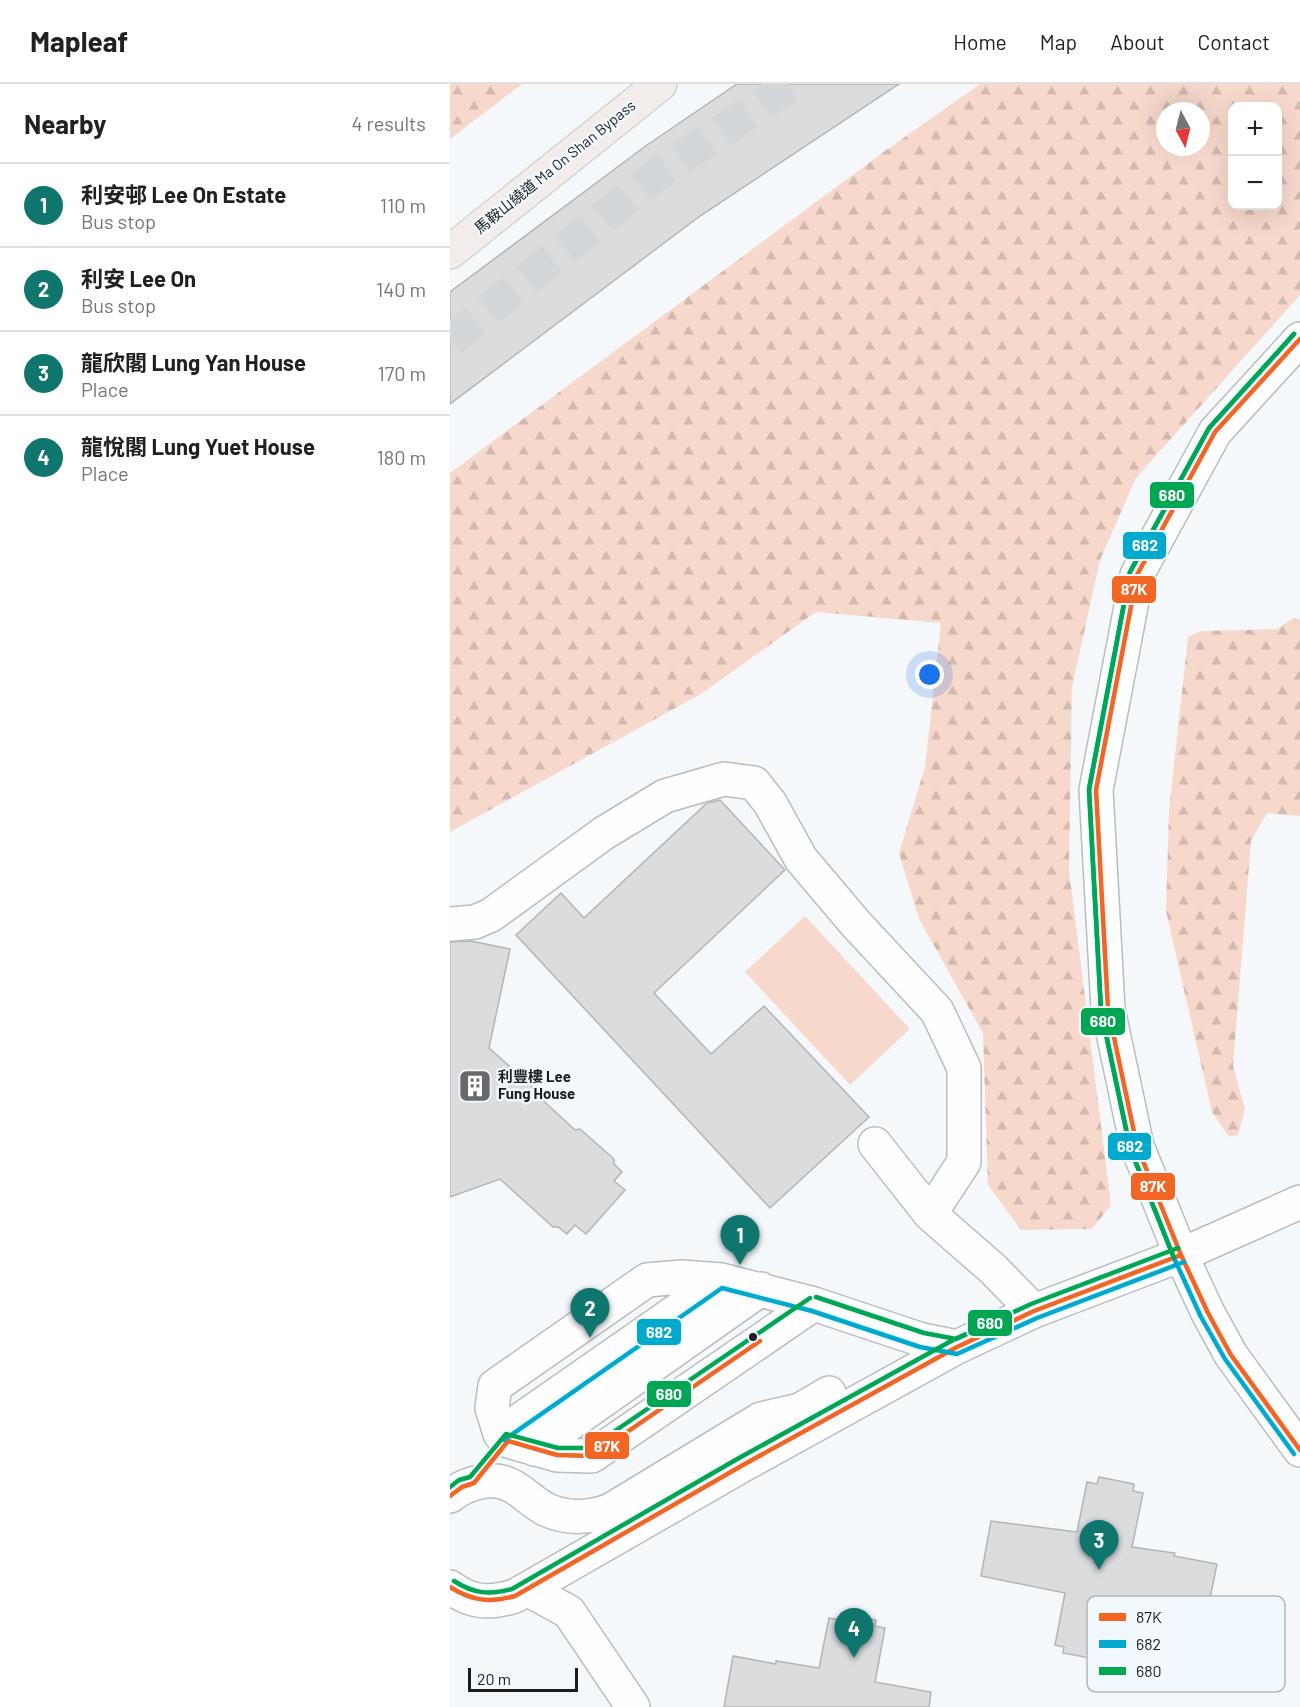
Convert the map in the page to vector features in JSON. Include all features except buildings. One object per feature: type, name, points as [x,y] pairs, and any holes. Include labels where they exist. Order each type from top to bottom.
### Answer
[{"type":"main road","name":"馬鞍山繞道 Ma On Shan Bypass","points":[[450,252],[660,84]]},
{"type":"street","points":[[1300,339],[1215,432],[1137,575],[1096,790],[1108,1009],[1137,1146],[1181,1255],[1208,1314],[1231,1355],[1300,1450]]},
{"type":"street","points":[[450,924],[475,922],[491,915],[604,833],[665,796],[724,779],[754,783],[770,803],[801,858],[856,924],[937,1011],[964,1068],[964,1162],[930,1214]]},
{"type":"street","points":[[876,1144],[930,1214],[993,1269],[1034,1311]]},
{"type":"street","points":[[450,1587],[461,1595],[477,1600],[496,1602],[515,1596],[754,1459],[957,1347],[1034,1311],[1181,1255],[1300,1202]]},
{"type":"street","points":[[814,1304],[592,1456],[557,1455],[514,1441],[492,1408],[495,1386],[647,1280],[682,1277],[721,1280],[814,1304],[922,1340],[957,1347]]},
{"type":"street","points":[[462,1489],[514,1441],[721,1280]]},
{"type":"street","points":[[514,1441],[761,1289]]},
{"type":"street","points":[[462,1489],[492,1481],[511,1485],[549,1511],[596,1516],[611,1510],[761,1419],[800,1410],[922,1340]]},
{"type":"street","points":[[528,1589],[569,1612],[633,1707]]},
{"type":"green space","points":[[450,84],[522,84],[450,139]]},
{"type":"green space","points":[[980,84],[1300,84],[1300,295],[1136,478],[1100,560],[1072,687],[1069,870],[1111,1205],[1092,1229],[1021,1230],[988,1185],[983,1033],[919,919],[899,853],[925,767],[941,623],[816,612],[701,694],[450,832],[450,473],[885,151]]},
{"type":"green space","points":[[1293,618],[1300,620],[1300,816],[1267,813],[1251,841],[1233,1066],[1245,1109],[1238,1135],[1229,1137],[1212,1112],[1166,911],[1169,810],[1188,637],[1201,631],[1277,629]]},
{"type":"green space","points":[[805,916],[910,1029],[850,1085],[745,972]]},
{"type":"tunnel","points":[[450,341],[656,175],[792,84]]},
{"type":"transit line","name":"682","points":[[1294,334],[1209,428],[1130,572],[1089,790],[1101,1010],[1130,1148],[1174,1258],[1201,1317],[1225,1359],[1294,1454]]},
{"type":"transit line","name":"680","points":[[1174,1258],[1130,1148],[1101,1011],[1089,789],[1130,572],[1209,428],[1294,334]]},
{"type":"transit line","name":"87K","points":[[1300,339],[1215,432],[1137,575],[1096,790],[1108,1009],[1137,1146],[1181,1255],[1208,1313],[1231,1355],[1300,1450]]},
{"type":"transit line","name":"680","points":[[454,1581],[468,1589],[482,1592],[512,1589],[739,1458],[953,1340],[1031,1304],[1178,1248]]},
{"type":"transit line","name":"87K","points":[[450,1587],[481,1599],[497,1600],[515,1596],[743,1465],[957,1347],[1034,1311],[1181,1255]]},
{"type":"transit line","name":"682","points":[[504,1440],[722,1288],[812,1311],[920,1347],[957,1354],[1037,1318],[1184,1262]]},
{"type":"transit line","name":"680","points":[[816,1297],[924,1333],[956,1339],[981,1328]]},
{"type":"transit line","name":"680","points":[[450,1487],[459,1480],[470,1477],[506,1434],[558,1448],[590,1448],[810,1298]]},
{"type":"transit line","name":"87K","points":[[450,1496],[462,1487],[474,1483],[508,1441],[557,1455],[592,1456],[760,1341]]},
{"type":"place","name":"利豐樓 Lee Fung House","points":[[475,1086]]},
{"type":"place","name":"利安邨 Lee On Estate","points":[[740,1265]]},
{"type":"place","name":"利安 Lee On","points":[[590,1338]]},
{"type":"place","name":"龍欣閣 Lung Yan House","points":[[1099,1570]]},
{"type":"place","name":"龍悅閣 Lung Yuet House","points":[[854,1658]]}]
